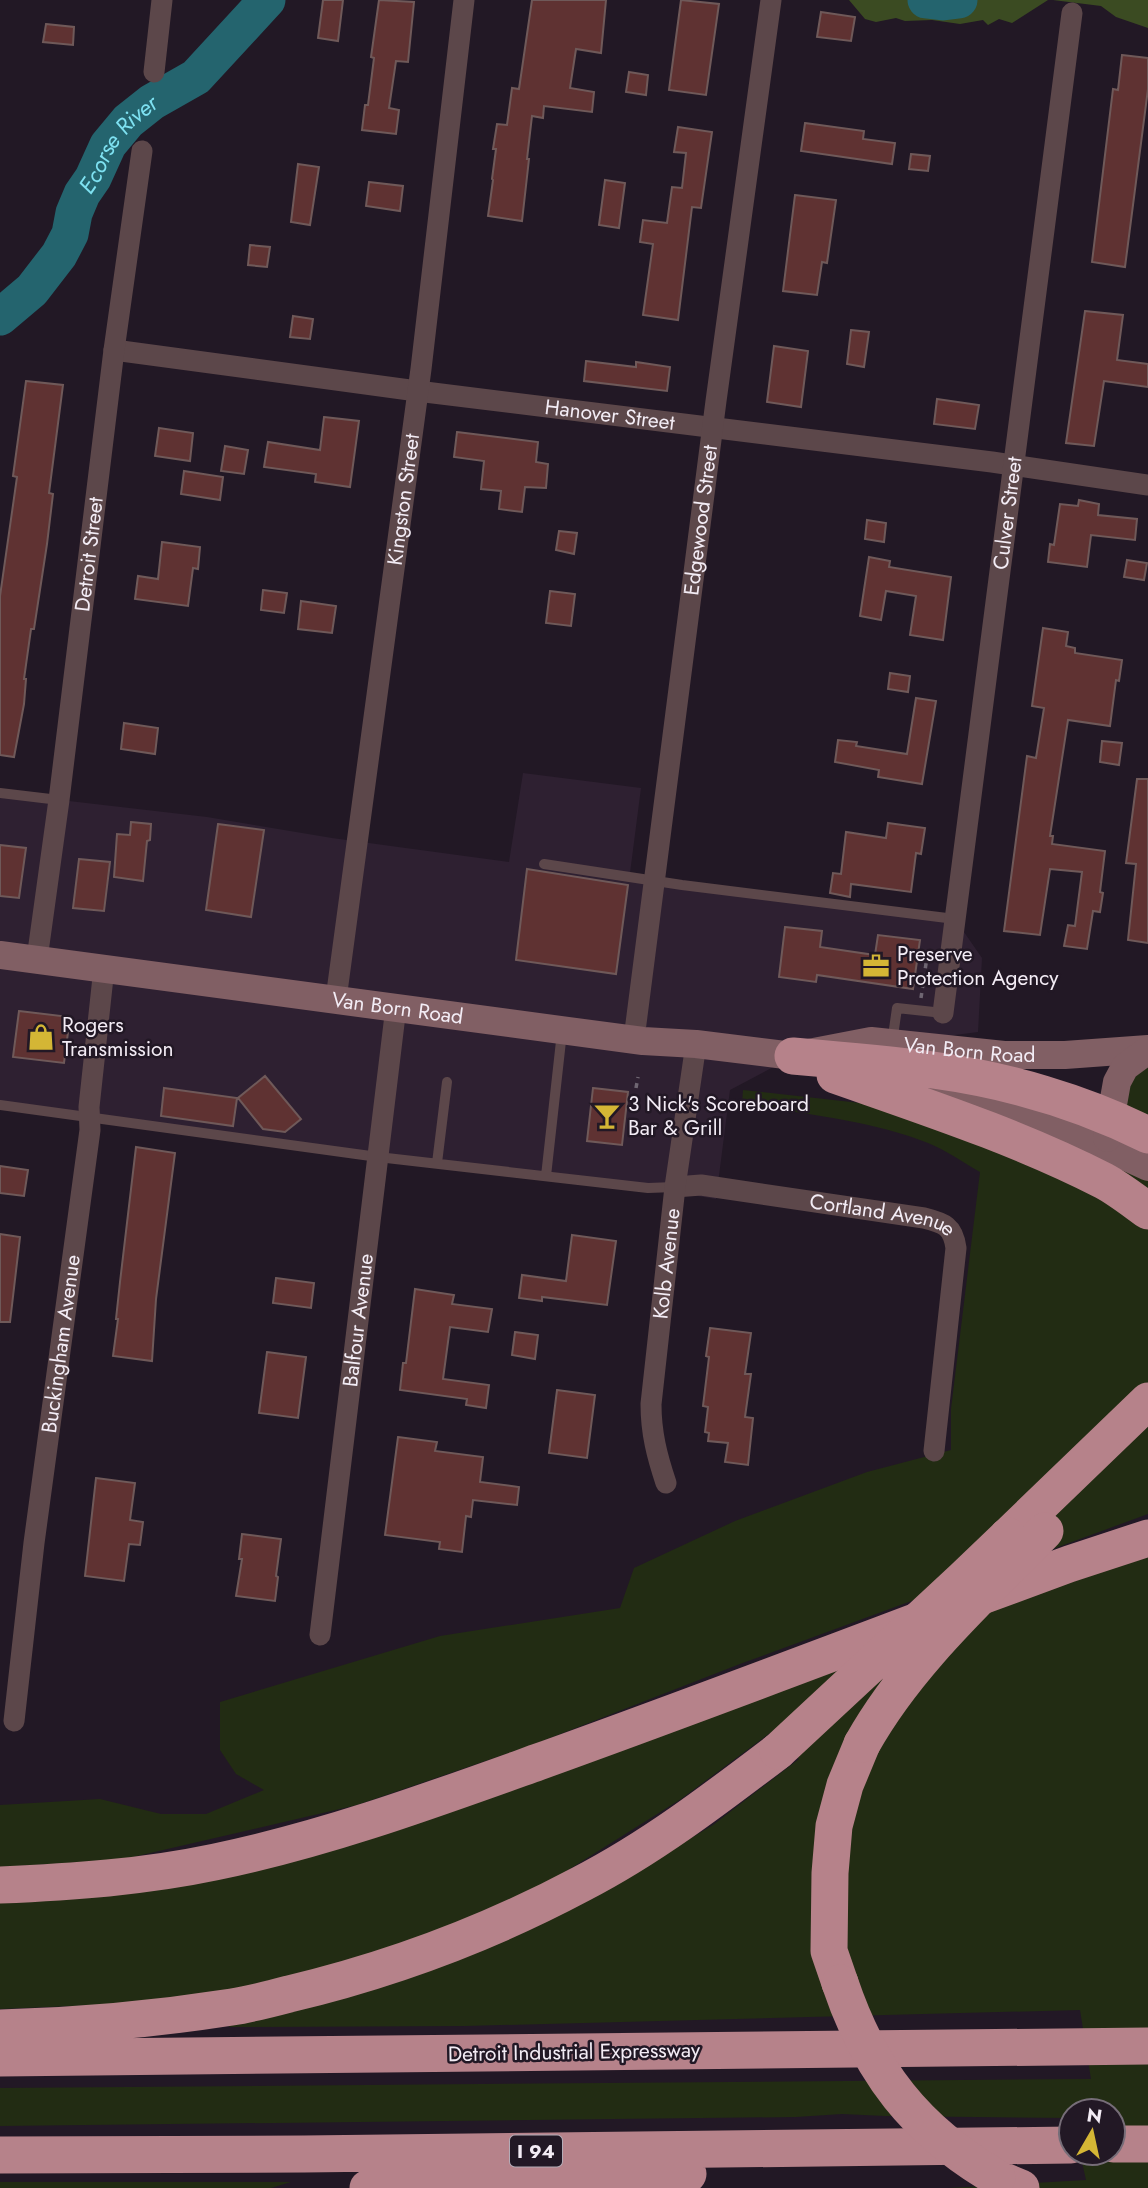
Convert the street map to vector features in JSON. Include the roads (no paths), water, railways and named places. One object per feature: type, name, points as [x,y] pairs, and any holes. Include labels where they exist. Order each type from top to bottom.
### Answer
[{"type":"highway","points":[[793,1056],[934,1070],[1013,1086],[1108,1131],[1148,1135]]},
{"type":"highway","points":[[835,1075],[1023,1144],[1106,1182],[1148,1211]]},
{"type":"highway","points":[[0,2028],[139,2020],[234,2007],[338,1983],[422,1955],[581,1885],[705,1807],[778,1751],[963,1579],[1148,1401]]},
{"type":"highway","points":[[1021,2188],[967,2160],[922,2122],[876,2065],[861,2038],[852,2019],[830,1951],[830,1873],[834,1826],[845,1785],[862,1744],[898,1687],[922,1658],[1045,1531],[1148,1415]]},
{"type":"highway","points":[[0,1885],[126,1877],[215,1862],[375,1820],[632,1728],[1069,1564],[1148,1538]]},
{"type":"highway","name":"Detroit Industrial Expressway","points":[[0,2058],[1148,2046]]},
{"type":"highway","points":[[1127,2144],[1148,2144]]},
{"type":"highway","name":"I 94","points":[[0,2155],[1057,2145]]},
{"type":"highway","points":[[368,2188],[478,2181],[808,2170],[886,2147]]},
{"type":"main road","name":"Van Born Road","points":[[0,955],[562,1030],[793,1056],[835,1075],[922,1090],[1029,1119],[1108,1131],[1148,1167]]},
{"type":"main road","name":"Van Born Road","points":[[793,1056],[871,1041],[1003,1055],[1065,1055],[1148,1049]]},
{"type":"main road","points":[[1108,1131],[1117,1082],[1125,1067],[1148,1049]]},
{"type":"street","points":[[154,72],[162,0]]},
{"type":"street","name":"Kingston Street","points":[[336,999],[418,391],[464,0]]},
{"type":"street","name":"Edgewood Street","points":[[634,1039],[712,428],[771,0]]},
{"type":"street","name":"Culver Street","points":[[943,1013],[1072,13]]},
{"type":"street","name":"Detroit Street","points":[[37,960],[114,350],[142,151]]},
{"type":"street","name":"Hanover Street","points":[[114,350],[1013,465],[1148,485]]},
{"type":"street","name":"Buckingham Avenue","points":[[14,1721],[34,1543],[90,1130],[104,968]]},
{"type":"street","name":"Balfour Avenue","points":[[320,1635],[396,1007]]},
{"type":"street","name":"Kolb Avenue","points":[[666,1483],[655,1452],[651,1404],[675,1187],[696,1044]]},
{"type":"street","name":"Cortland Avenue","points":[[675,1187],[701,1185],[924,1218],[940,1222],[950,1229],[957,1248],[934,1451]]},
{"type":"lane","points":[[0,793],[59,800]]},
{"type":"lane","points":[[544,864],[955,919]]},
{"type":"lane","points":[[892,1043],[897,1008],[943,1013]]},
{"type":"lane","points":[[546,1176],[562,1030]]},
{"type":"lane","points":[[437,1163],[447,1082]]},
{"type":"lane","points":[[0,1105],[378,1157],[648,1188],[675,1187]]},
{"type":"waterway","name":"Ecorse River","points":[[0,317],[32,290],[59,255],[70,234],[74,213],[82,194],[93,178],[108,145],[128,121],[152,102],[196,77],[267,0]]},
{"type":"waterway","name":"Ecorse River","points":[[926,0],[959,0]]},
{"type":"place","name":"Preserve Protection Agency","points":[[876,966]]},
{"type":"place","name":"Rogers Transmission","points":[[41,1037]]},
{"type":"place","name":"3 Nick's Scoreboard Bar & Grill","points":[[607,1116]]}]
